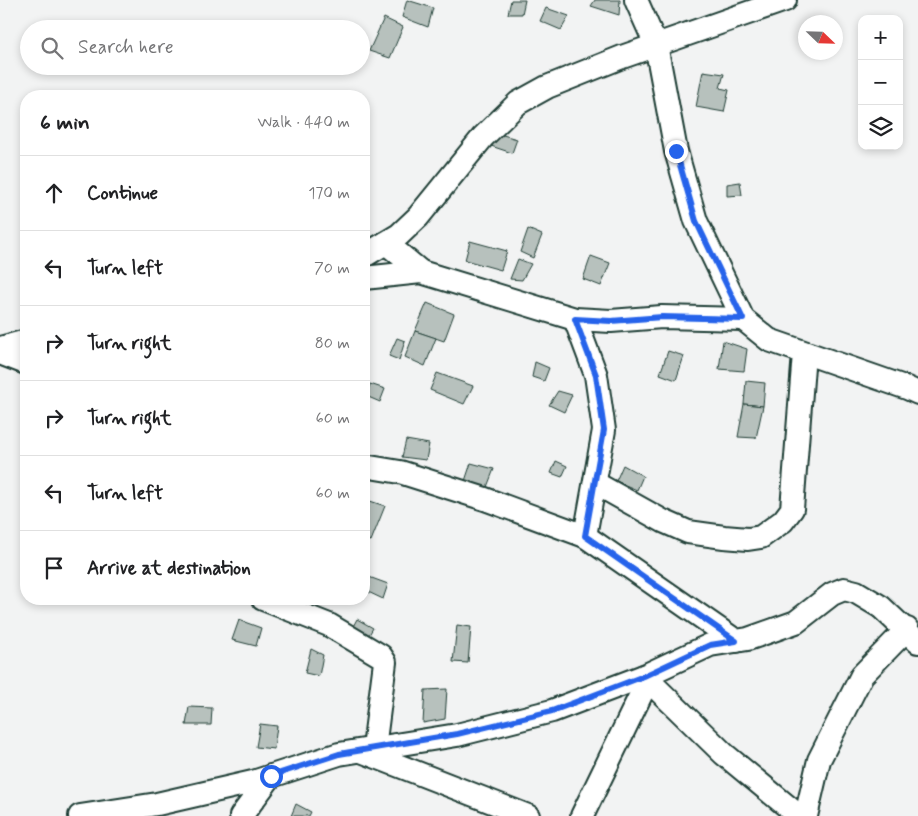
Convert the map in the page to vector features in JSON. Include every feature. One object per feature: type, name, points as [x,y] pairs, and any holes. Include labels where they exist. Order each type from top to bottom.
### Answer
[{"type":"street","points":[[636,0],[656,45],[676,151],[696,221],[743,319],[769,340],[918,393]]},
{"type":"street","points":[[370,252],[399,235],[418,217],[483,137],[518,103],[547,87],[656,45],[785,0]]},
{"type":"street","points":[[386,243],[421,272],[575,319],[611,321],[662,317],[743,319]]},
{"type":"street","points":[[370,277],[421,272]]},
{"type":"street","points":[[575,319],[596,375],[604,430],[585,536]]},
{"type":"street","points":[[0,348],[20,343]]},
{"type":"street","points":[[0,353],[20,361]]},
{"type":"street","points":[[594,483],[663,522],[688,532],[748,539],[760,537],[783,521],[792,509],[804,353]]},
{"type":"street","points":[[370,467],[400,472],[485,499],[585,536],[736,641]]},
{"type":"street","points":[[80,816],[157,804],[252,782],[339,754],[457,734],[552,711],[646,678],[710,645],[736,641],[796,622],[832,594],[844,589],[856,592],[881,607],[912,635],[862,675],[820,760],[806,816]]},
{"type":"street","points":[[278,605],[329,625],[381,656],[385,662],[367,749]]},
{"type":"street","points":[[582,816],[646,678]]},
{"type":"street","points":[[646,678],[724,754],[800,816]]},
{"type":"street","points":[[367,749],[528,816]]},
{"type":"street","points":[[241,816],[271,776]]},
{"type":"building","points":[[407,0],[433,8],[428,27],[402,17]]},
{"type":"building","points":[[511,0],[525,0],[522,14],[508,14]]},
{"type":"building","points":[[595,0],[620,0],[619,15],[591,6]]},
{"type":"building","points":[[546,8],[569,16],[561,30],[540,21]]},
{"type":"building","points":[[384,18],[403,27],[390,58],[370,51]]},
{"type":"building","points":[[703,71],[724,74],[720,88],[729,90],[724,112],[696,107]]},
{"type":"building","points":[[496,133],[517,139],[512,153],[488,145]]},
{"type":"building","points":[[740,182],[742,195],[727,196],[727,184]]},
{"type":"building","points":[[528,229],[542,235],[533,258],[520,252]]},
{"type":"building","points":[[470,241],[507,251],[501,270],[465,260]]},
{"type":"building","points":[[591,256],[610,263],[601,286],[583,279]]},
{"type":"building","points":[[518,259],[531,264],[522,280],[510,279]]},
{"type":"building","points":[[427,303],[454,314],[444,341],[415,331]]},
{"type":"building","points":[[415,331],[436,338],[425,366],[405,357]]},
{"type":"building","points":[[397,338],[405,341],[399,360],[389,356]]},
{"type":"building","points":[[723,341],[747,349],[744,371],[719,369]]},
{"type":"building","points":[[668,351],[684,356],[676,380],[660,374]]},
{"type":"building","points":[[535,362],[549,368],[544,381],[532,377]]},
{"type":"building","points":[[437,373],[473,386],[464,404],[430,390]]},
{"type":"building","points":[[746,381],[765,383],[763,406],[744,404]]},
{"type":"building","points":[[370,384],[385,389],[380,402],[370,398]]},
{"type":"building","points":[[558,391],[572,395],[564,412],[549,405]]},
{"type":"building","points":[[744,404],[763,406],[756,438],[738,437]]},
{"type":"building","points":[[406,440],[429,444],[426,460],[402,457]]},
{"type":"building","points":[[556,461],[567,466],[562,477],[551,473]]},
{"type":"building","points":[[471,463],[494,469],[487,487],[465,481]]},
{"type":"building","points":[[623,465],[643,476],[637,490],[616,481]]},
{"type":"building","points":[[370,501],[385,506],[370,541]]},
{"type":"building","points":[[370,577],[388,584],[383,599],[370,593]]},
{"type":"building","points":[[357,619],[373,628],[366,640],[350,632]]},
{"type":"building","points":[[239,620],[261,628],[256,646],[232,640]]},
{"type":"building","points":[[457,625],[471,627],[468,663],[453,662]]},
{"type":"building","points":[[311,649],[323,655],[319,676],[305,673]]},
{"type":"building","points":[[447,689],[445,719],[423,723],[425,690]]},
{"type":"building","points":[[189,707],[212,708],[211,725],[186,725]]},
{"type":"building","points":[[260,724],[277,726],[274,749],[256,747]]},
{"type":"building","points":[[296,804],[311,812],[309,816],[291,816]]},
{"type":"route","points":[[271,776],[339,754],[457,734],[552,711],[644,676],[710,645],[736,641],[585,536],[604,430],[596,375],[575,319],[611,321],[662,317],[743,319],[727,290],[696,221],[676,151]]}]
